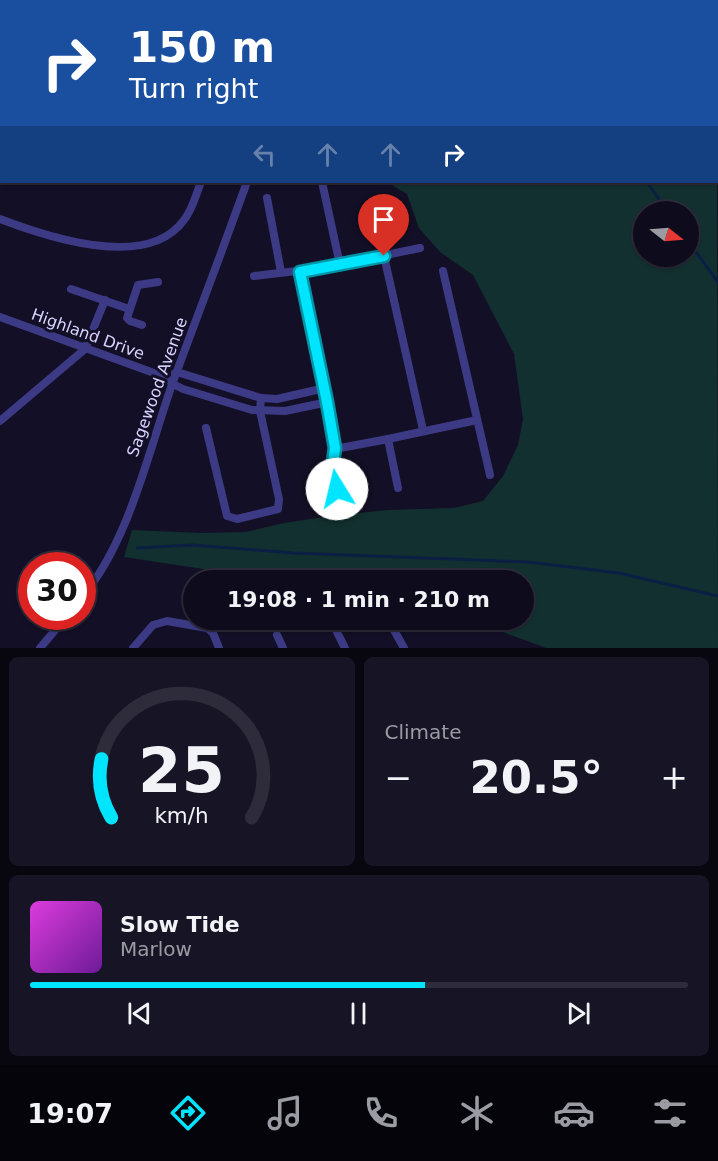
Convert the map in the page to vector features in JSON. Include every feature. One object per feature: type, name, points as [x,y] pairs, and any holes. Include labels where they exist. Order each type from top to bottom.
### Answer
[{"type":"street","points":[[0,219],[58,238],[107,245],[138,246],[155,241],[178,226],[191,209],[201,183]]},
{"type":"street","name":"Sagewood Avenue","points":[[96,576],[122,527],[247,183]]},
{"type":"street","points":[[322,183],[340,265]]},
{"type":"street","points":[[267,198],[281,272]]},
{"type":"street","points":[[254,276],[300,272],[420,248]]},
{"type":"street","points":[[384,256],[423,430]]},
{"type":"street","points":[[443,271],[490,475]]},
{"type":"street","points":[[300,272],[325,388],[335,448],[333,463],[340,505]]},
{"type":"street","points":[[142,325],[127,320],[129,309],[138,285],[158,282]]},
{"type":"street","points":[[71,289],[129,309]]},
{"type":"street","points":[[0,421],[85,349],[105,300]]},
{"type":"street","name":"Highland Drive","points":[[0,317],[165,377],[173,384]]},
{"type":"street","points":[[165,377],[177,372],[261,398],[276,399],[325,388]]},
{"type":"street","points":[[173,384],[236,407],[260,411],[285,411],[327,402]]},
{"type":"street","points":[[206,428],[227,516],[237,519],[276,510],[279,507],[279,499],[260,411],[261,398]]},
{"type":"street","points":[[335,448],[477,420]]},
{"type":"street","points":[[388,439],[398,488]]},
{"type":"street","points":[[133,648],[153,625],[167,621],[207,628],[213,633],[219,648]]},
{"type":"street","points":[[40,648],[55,630]]},
{"type":"street","points":[[337,630],[345,648]]},
{"type":"street","points":[[394,630],[404,648]]},
{"type":"street","points":[[277,635],[284,648]]},
{"type":"green space","points":[[389,183],[717,183],[718,648],[546,648],[497,630],[534,630],[534,570],[210,570],[124,557],[132,530],[246,532],[329,516],[388,510],[454,508],[483,501],[503,476],[518,445],[523,419],[514,354],[473,275],[440,252],[419,228],[407,194]]},
{"type":"waterway","points":[[648,183],[660,201]]},
{"type":"waterway","points":[[699,256],[718,282]]},
{"type":"waterway","points":[[137,548],[192,545],[294,553],[528,562],[619,573],[718,596]]},
{"type":"route","points":[[337,489],[333,463],[335,448],[300,272],[384,256]]}]
